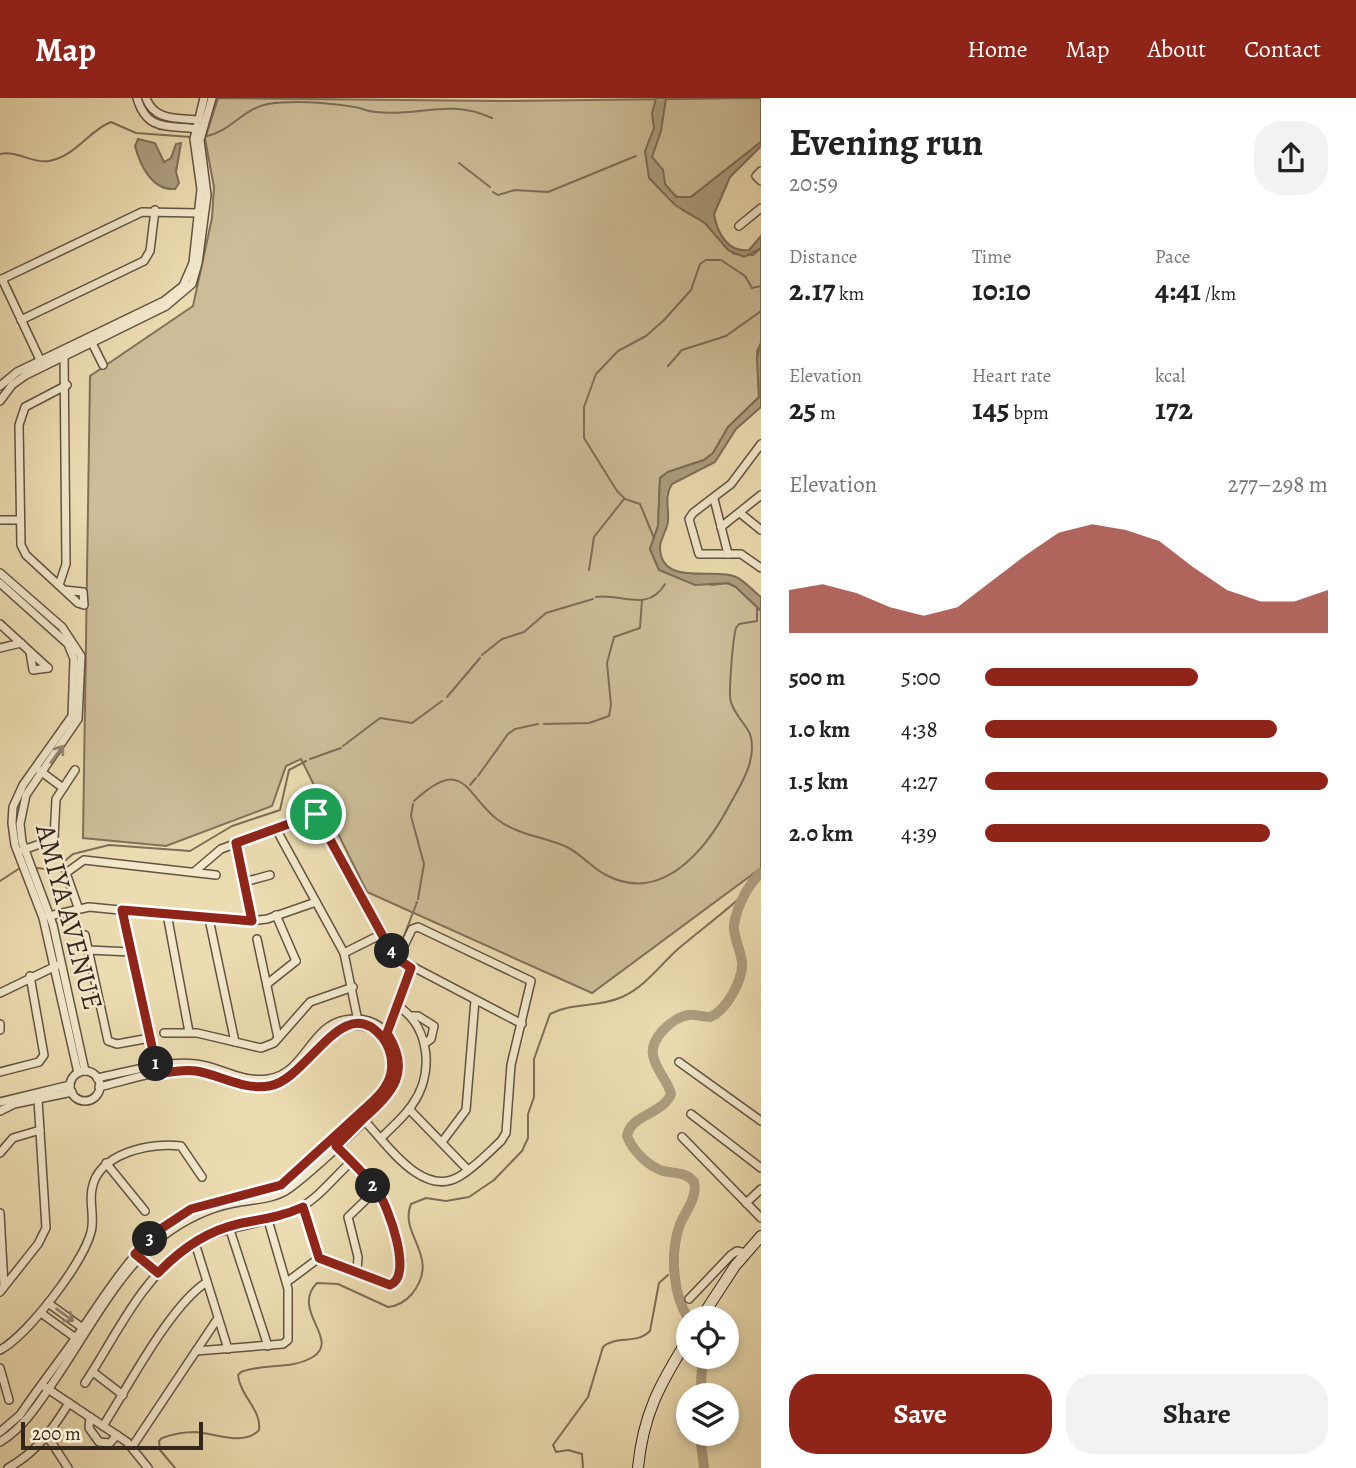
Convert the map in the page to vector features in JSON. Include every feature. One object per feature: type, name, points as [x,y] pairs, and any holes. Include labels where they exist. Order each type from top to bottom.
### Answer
[{"type":"main road","points":[[709,1306],[761,1236]]},
{"type":"main road","points":[[638,1468],[641,1435],[650,1404],[676,1360]]},
{"type":"street","points":[[137,98],[146,118],[156,124],[200,125]]},
{"type":"street","points":[[146,98],[154,113]]},
{"type":"street","points":[[0,386],[11,376],[64,353],[164,301],[183,286],[193,263],[202,213],[194,150],[204,98]]},
{"type":"street","points":[[200,125],[212,98]]},
{"type":"street","points":[[146,118],[154,113],[200,125]]},
{"type":"street","points":[[739,226],[761,208]]},
{"type":"street","points":[[42,363],[1,280],[137,213],[155,210],[202,213]]},
{"type":"street","points":[[21,320],[147,258],[155,210]]},
{"type":"street","points":[[90,340],[103,365]]},
{"type":"street","points":[[64,353],[67,385],[66,564],[62,587],[23,550],[20,520],[21,415],[31,402],[67,385]]},
{"type":"street","points":[[0,401],[17,381],[42,363]]},
{"type":"street","points":[[761,444],[737,477],[714,499],[689,517],[695,547],[703,556],[747,555],[761,568]]},
{"type":"street","points":[[721,527],[761,495]]},
{"type":"street","points":[[714,499],[728,554]]},
{"type":"street","points":[[740,513],[761,530]]},
{"type":"street","points":[[0,520],[20,520]]},
{"type":"street","name":"AMIYA AVENUE","points":[[0,573],[41,616]]},
{"type":"street","name":"AMIYA AVENUE","points":[[0,583],[41,616],[62,627],[82,659],[81,706],[39,770],[22,808],[20,831],[21,850],[47,917],[58,965],[76,1017],[81,1072]]},
{"type":"street","points":[[0,624],[30,652]]},
{"type":"street","points":[[0,648],[21,643]]},
{"type":"street","points":[[39,770],[63,788]]},
{"type":"street","points":[[21,850],[54,839],[55,805],[75,770]]},
{"type":"street","points":[[194,872],[213,853],[310,814],[318,816],[398,959],[522,1024]]},
{"type":"street","points":[[275,827],[344,953],[354,987],[358,1022]]},
{"type":"street","points":[[236,843],[252,921]]},
{"type":"street","points":[[78,908],[66,873],[83,860],[216,875]]},
{"type":"street","points":[[244,882],[270,875]]},
{"type":"street","points":[[47,917],[78,908],[252,921],[316,902]]},
{"type":"street","points":[[122,910],[157,1070]]},
{"type":"street","points":[[167,914],[189,1032]]},
{"type":"street","points":[[267,984],[298,961],[276,915]]},
{"type":"street","points":[[209,919],[235,1042]]},
{"type":"street","points":[[361,1117],[416,1175],[427,1182],[450,1180],[468,1170],[501,1141],[506,1133],[512,1065],[532,987],[531,981],[525,975],[418,927],[412,929],[398,959]]},
{"type":"street","points":[[344,953],[382,934]]},
{"type":"street","points":[[85,935],[109,1045],[150,1038]]},
{"type":"street","points":[[257,939],[278,1038]]},
{"type":"street","points":[[88,950],[131,952]]},
{"type":"street","points":[[0,993],[58,965]]},
{"type":"street","points":[[385,1036],[411,968]]},
{"type":"street","points":[[0,1072],[46,1059],[29,978]]},
{"type":"street","points":[[164,1033],[189,1032],[261,1048],[278,1038],[310,1002],[354,987]]},
{"type":"street","points":[[442,1142],[467,1110],[475,1000]]},
{"type":"street","points":[[382,1138],[410,1109],[425,1079],[425,1043],[411,1016],[398,1006]]},
{"type":"street","points":[[411,1016],[418,1016],[434,1026],[431,1039],[425,1043]]},
{"type":"street","points":[[0,1111],[71,1088],[81,1072],[97,1078],[195,1063],[247,1079],[275,1077],[296,1065],[330,1026],[341,1021],[369,1021],[397,1051],[398,1077],[387,1097],[361,1117],[282,1192],[201,1213],[137,1256],[19,1428],[0,1442]]},
{"type":"street","points":[[0,1024],[0,1030]]},
{"type":"street","points":[[679,1062],[761,1121]]},
{"type":"street","points":[[99,1087],[157,1070]]},
{"type":"street","points":[[71,1088],[78,1099],[87,1100],[96,1096],[99,1087],[97,1078]]},
{"type":"street","points":[[0,1102],[71,1088]]},
{"type":"street","points":[[2,1290],[38,1244],[46,1228],[40,1127],[35,1099]]},
{"type":"street","points":[[410,1109],[468,1170]]},
{"type":"street","points":[[691,1114],[761,1168]]},
{"type":"street","points":[[0,1153],[13,1138],[40,1127]]},
{"type":"street","points":[[682,1137],[761,1218]]},
{"type":"street","points":[[319,1258],[390,1285],[397,1281],[402,1266],[385,1207],[376,1190],[333,1143]]},
{"type":"street","points":[[0,1350],[23,1334],[41,1313],[90,1235],[92,1189],[97,1173],[106,1163],[126,1153],[181,1146],[202,1177]]},
{"type":"street","points":[[85,1383],[158,1273],[195,1242],[229,1227],[268,1220],[303,1207],[351,1162]]},
{"type":"street","points":[[106,1163],[145,1211]]},
{"type":"street","points":[[746,1203],[761,1189]]},
{"type":"street","points":[[357,1271],[358,1257],[348,1217],[376,1190]]},
{"type":"street","points":[[303,1207],[319,1258]]},
{"type":"street","points":[[0,1213],[2,1290]]},
{"type":"street","points":[[196,1351],[268,1346],[288,1340],[287,1282],[268,1220]]},
{"type":"street","points":[[229,1227],[268,1346]]},
{"type":"street","points":[[195,1242],[228,1349]]},
{"type":"street","points":[[690,1299],[731,1255],[740,1251],[746,1253]]},
{"type":"street","points":[[137,1256],[158,1273]]},
{"type":"street","points":[[287,1282],[319,1258]]},
{"type":"street","points":[[3,1267],[16,1271]]},
{"type":"street","points":[[103,1426],[186,1300],[207,1282]]},
{"type":"street","points":[[48,1303],[85,1330]]},
{"type":"street","points":[[41,1313],[78,1340]]},
{"type":"street","points":[[132,1447],[218,1318]]},
{"type":"street","points":[[0,1368],[9,1400]]},
{"type":"street","points":[[93,1372],[123,1395]]},
{"type":"street","points":[[45,1387],[117,1435],[132,1447],[148,1468]]},
{"type":"street","points":[[0,1432],[13,1422],[45,1387]]},
{"type":"street","points":[[8,1468],[22,1465],[48,1437],[69,1403]]},
{"type":"street","points":[[90,1417],[89,1428],[99,1442],[110,1443],[117,1435]]},
{"type":"street","points":[[48,1437],[68,1468]]},
{"type":"shaded area","points":[[218,98],[499,101],[761,98],[761,142],[691,197],[681,199],[672,193],[683,210],[705,223],[734,254],[753,255],[761,248],[761,343],[757,351],[759,397],[728,427],[713,453],[704,460],[668,472],[660,478],[658,526],[650,549],[659,570],[712,585],[727,583],[736,587],[761,611],[761,868],[592,993],[367,892],[301,759],[286,766],[272,806],[166,846],[83,838],[90,376],[193,306],[212,218],[214,187],[205,139]]},
{"type":"shaded area","points":[[656,98],[666,98],[661,131],[652,157],[663,170],[665,184],[676,197],[691,197],[761,142],[761,146],[730,177],[714,214],[721,235],[729,245],[749,250],[761,236],[761,248],[744,257],[728,250],[705,223],[675,205],[649,178],[645,151],[654,128],[652,114]]},
{"type":"shaded area","points":[[138,139],[155,143],[164,162],[171,158],[176,144],[181,143],[176,172],[179,183],[175,189],[160,186],[148,175],[135,146]]},
{"type":"shaded area","points":[[761,343],[761,407],[736,429],[715,462],[672,484],[667,498],[667,524],[660,546],[662,559],[678,572],[736,577],[761,597],[761,611],[736,587],[728,583],[695,585],[659,570],[650,549],[658,526],[660,478],[668,472],[704,460],[713,453],[728,427],[759,397],[757,358]]},
{"type":"waterway","points":[[207,136],[259,106],[278,103],[323,103],[392,113],[461,109],[492,118]]},
{"type":"waterway","points":[[0,154],[49,161],[67,154],[95,131],[111,122],[136,133],[191,137]]},
{"type":"waterway","points":[[493,192],[498,195],[515,190],[548,192],[636,156]]},
{"type":"waterway","points":[[459,163],[490,187]]},
{"type":"waterway","points":[[654,538],[640,504],[625,499],[617,491],[584,438],[584,407],[596,374],[618,351],[646,336],[664,320],[691,290],[700,264],[706,260],[721,260],[745,276],[752,288],[761,286]]},
{"type":"waterway","points":[[668,366],[682,350],[726,336],[761,311]]},
{"type":"waterway","points":[[589,570],[594,537],[624,499]]},
{"type":"waterway","points":[[596,597],[642,600],[651,598],[665,584]]},
{"type":"waterway","points":[[482,655],[502,639],[524,632],[546,613],[593,599]]},
{"type":"waterway","points":[[544,724],[589,723],[609,716],[611,705],[607,663],[614,637],[640,628],[642,600]]},
{"type":"waterway","points":[[414,801],[431,787],[454,780],[463,783],[498,820],[567,847],[606,875],[627,882],[646,883],[664,877],[681,867],[709,838],[747,771],[752,743],[750,734],[731,702],[730,678],[736,628],[739,624],[757,621],[757,608]]},
{"type":"waterway","points":[[447,697],[480,658]]},
{"type":"waterway","points":[[343,746],[380,718],[412,723],[442,701]]},
{"type":"waterway","points":[[478,776],[508,734],[515,729],[538,724]]},
{"type":"waterway","points":[[310,759],[341,748]]},
{"type":"waterway","points":[[37,868],[54,870],[73,854],[109,845],[190,851],[232,826],[280,810],[289,770],[306,761]]},
{"type":"waterway","points":[[470,785],[476,778]]},
{"type":"waterway","points":[[413,804],[411,816],[424,864],[418,899]]},
{"type":"waterway","points":[[0,881],[20,868]]},
{"type":"waterway","points":[[682,1306],[674,1274],[674,1250],[681,1221],[694,1194],[694,1182],[682,1174],[663,1171],[648,1163],[636,1151],[627,1136],[634,1123],[661,1106],[671,1094],[653,1052],[662,1031],[681,1017],[710,1017],[716,1014],[737,986],[742,963],[735,935],[735,918],[747,890],[761,873]]},
{"type":"waterway","points":[[175,1468],[160,1450],[159,1441],[162,1438],[195,1432],[245,1438],[259,1430],[257,1416],[238,1375],[250,1369],[296,1364],[313,1357],[320,1350],[322,1342],[309,1304],[310,1293],[317,1283],[338,1284],[388,1307],[401,1303],[412,1294],[423,1268],[410,1226],[411,1204],[426,1198],[446,1201],[469,1197],[494,1180],[522,1151],[528,1138],[528,1114],[534,1097],[534,1059],[550,1014],[567,1008],[604,1003],[631,992],[744,894]]},
{"type":"waterway","points":[[399,949],[417,902]]},
{"type":"waterway","points":[[671,1273],[676,1269]]},
{"type":"waterway","points":[[583,1468],[582,1454],[568,1450],[556,1452],[553,1445],[588,1397],[603,1347],[614,1341],[639,1338],[650,1331],[659,1283],[668,1275]]},
{"type":"waterway","points":[[701,1383],[702,1369]]},
{"type":"waterway","points":[[701,1446],[704,1468]]},
{"type":"route","points":[[316,814],[236,843],[252,921],[122,910],[158,1074],[194,1070],[246,1086],[271,1086],[287,1080],[301,1069],[328,1036],[340,1028],[364,1026],[383,1038],[391,1059],[388,1083],[359,1114],[363,1119],[336,1146],[383,1201],[402,1261],[399,1276],[397,1281],[390,1285],[319,1258],[303,1207],[268,1220],[239,1224],[209,1235],[176,1255],[158,1273],[135,1254],[159,1230],[205,1203],[281,1185],[359,1114],[363,1119],[387,1097],[398,1077],[397,1051],[387,1033],[411,968],[393,953],[316,814]]}]
